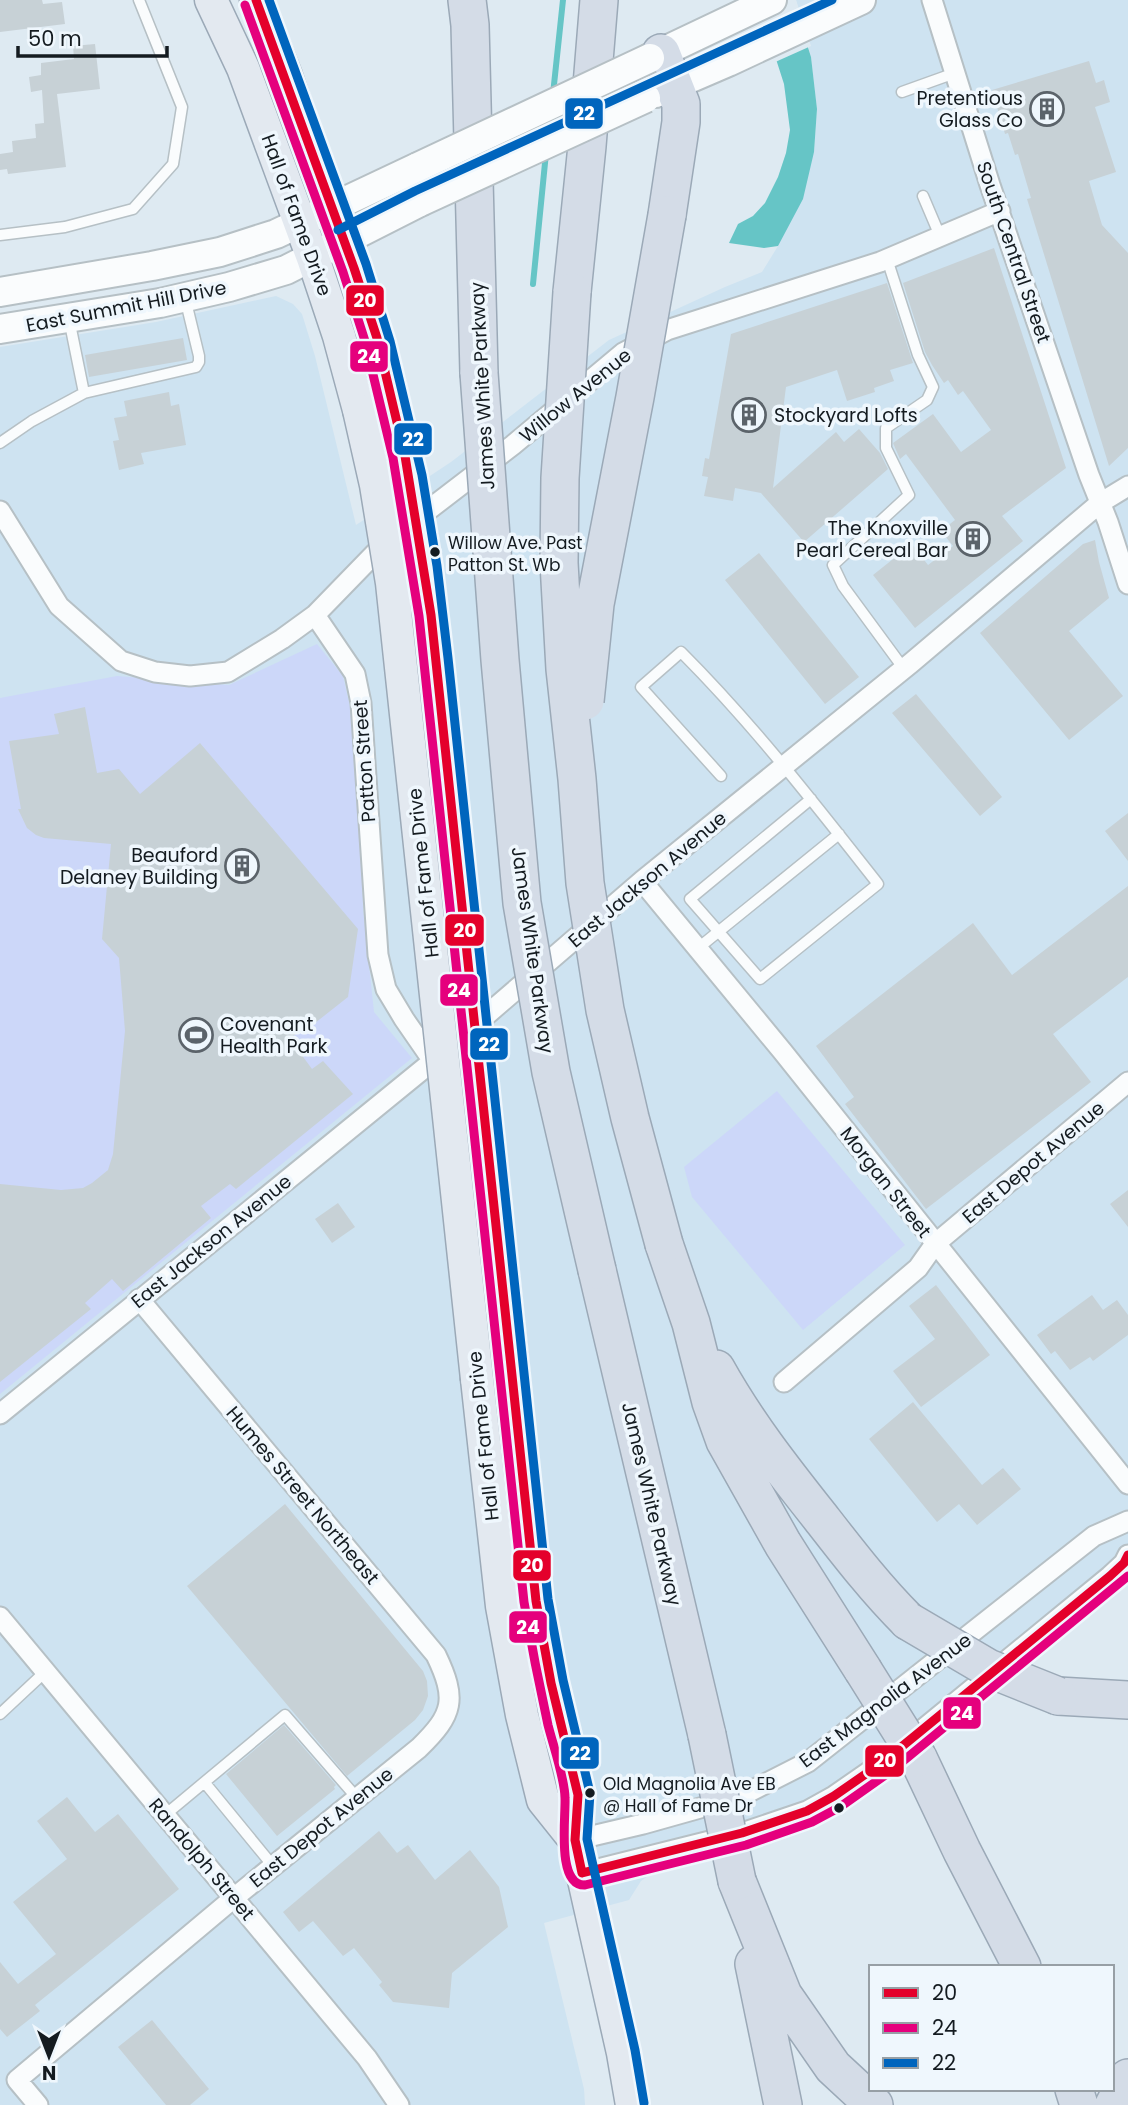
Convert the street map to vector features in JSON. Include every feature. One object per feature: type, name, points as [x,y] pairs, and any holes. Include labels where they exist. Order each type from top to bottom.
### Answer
[{"type":"highway","points":[[599,0],[572,292],[560,478],[559,563],[565,669],[585,883],[605,1010],[630,1118],[664,1244],[691,1323],[710,1402],[726,1441],[783,1544],[918,1758],[1021,1965]]},
{"type":"highway","name":"James White Parkway","points":[[467,8],[479,373],[500,660],[522,903],[551,1072],[707,1735],[737,1881]]},
{"type":"highway","points":[[577,779],[595,604],[635,397],[681,122],[681,104],[658,74]]},
{"type":"highway","points":[[691,1323],[730,1393],[769,1452],[880,1593],[908,1621],[988,1668],[1058,1696],[1128,1700]]},
{"type":"highway","points":[[737,1881],[783,2105]]},
{"type":"highway","points":[[737,1881],[783,1995],[833,2067],[874,2105]]},
{"type":"highway","points":[[1114,2105],[1128,2078]]},
{"type":"main road","name":"Hall of Fame Drive","points":[[211,0],[243,68],[313,258],[339,336],[376,485],[392,583],[502,1606],[522,1715],[543,1800],[575,1840]]},
{"type":"main road","name":"Hall of Fame Drive","points":[[256,0],[365,298],[389,384],[419,524],[536,1601],[551,1684],[578,1795],[575,1840],[631,2090],[632,2105]]},
{"type":"main road","points":[[658,74],[716,26],[772,0]]},
{"type":"main road","name":"East Summit Hill Drive","points":[[0,292],[152,266],[220,251],[276,234],[418,167],[658,74],[728,62],[855,3]]},
{"type":"main road","name":"East Summit Hill Drive","points":[[13,327],[184,298],[275,274],[313,258],[658,74]]},
{"type":"main road","points":[[0,352],[13,327]]},
{"type":"street","name":"South Central Street","points":[[932,0],[1000,211],[1128,584]]},
{"type":"street","name":"Willow Avenue","points":[[315,615],[384,544],[513,445],[623,353],[667,330],[887,259],[1000,211]]},
{"type":"street","name":"East Jackson Avenue","points":[[0,1414],[433,1061],[642,881],[904,669],[1100,502],[1128,486]]},
{"type":"street","points":[[0,511],[59,606],[121,661],[155,672],[190,676],[228,672],[315,615]]},
{"type":"street","name":"Patton Street","points":[[315,615],[355,674],[361,702],[378,956],[386,989],[433,1061]]},
{"type":"street","name":"Morgan Street","points":[[642,881],[783,1052],[1128,1484]]},
{"type":"street","name":"East Depot Avenue","points":[[784,1382],[918,1268],[935,1244],[1128,1082]]},
{"type":"street","name":"Humes Street Northeast","points":[[139,1299],[436,1655],[448,1679],[450,1698]]},
{"type":"street","name":"East Magnolia Avenue","points":[[575,1840],[739,1797],[808,1762],[1094,1536],[1128,1521]]},
{"type":"street","points":[[582,1873],[742,1833],[807,1811],[834,1796],[925,1728],[1110,1576],[1124,1563],[1128,1555]]},
{"type":"street","name":"Randolph Street","points":[[0,1617],[367,2058],[399,2105]]},
{"type":"street","name":"East Depot Avenue","points":[[38,2105],[17,2080],[234,1897],[419,1748],[436,1731],[447,1714],[450,1698]]},
{"type":"lane","points":[[0,235],[65,226],[133,209],[173,164],[182,107],[139,0]]},
{"type":"lane","points":[[902,92],[955,73]]},
{"type":"lane","points":[[923,196],[940,236]]},
{"type":"lane","points":[[887,259],[918,355],[933,387],[927,400],[887,428],[886,448],[909,495],[833,565],[843,586],[904,669]]},
{"type":"lane","points":[[0,443],[32,421],[84,393],[195,367],[199,356],[184,298]]},
{"type":"lane","points":[[68,318],[84,393]]},
{"type":"lane","points":[[721,776],[641,687],[681,652],[725,695],[811,799],[878,884],[760,978],[690,899],[811,799]]},
{"type":"lane","points":[[697,949],[839,834]]},
{"type":"lane","points":[[0,1714],[46,1672]]},
{"type":"lane","points":[[165,1815],[285,1715],[357,1798]]},
{"type":"lane","points":[[205,1783],[273,1866]]},
{"type":"shaded area","points":[[757,0],[793,0],[811,57],[817,109],[814,152],[803,199],[778,246],[764,248],[729,243],[738,224],[753,216],[765,203],[778,177],[790,130],[784,84]]},
{"type":"shaded area","points":[[796,0],[1128,0],[1128,1584],[867,1796],[773,1841],[700,1863],[651,1874],[641,1881],[629,1900],[544,1923],[584,2089],[585,2105],[0,2105],[0,347],[156,322],[276,296],[293,304],[302,314],[315,356],[356,525],[451,462],[609,340],[762,272],[778,246],[814,152],[817,109],[811,57]]},
{"type":"shaded area","name":"Covenant Health Park","points":[[317,644],[343,676],[350,707],[361,838],[363,909],[374,1012],[412,1058],[0,1394],[0,698],[117,676],[229,685]]},
{"type":"shaded area","points":[[777,1091],[905,1245],[803,1330],[692,1197],[684,1167]]},
{"type":"pier","points":[[754,0],[796,0],[811,46],[773,63]]},
{"type":"building","points":[[0,0],[42,0],[43,4],[62,2],[65,24],[0,32]]},
{"type":"building","points":[[95,44],[100,89],[57,94],[66,167],[8,174],[7,169],[0,170],[0,154],[13,152],[12,141],[36,138],[35,124],[44,123],[42,90],[31,92],[29,77],[41,75],[41,63],[74,59],[73,46]]},
{"type":"building","points":[[1089,61],[1096,83],[1104,80],[1110,102],[1095,107],[1116,172],[1089,181],[1102,225],[1128,253],[1128,448],[1109,466],[1027,199],[1031,198],[1018,154],[1015,155],[1008,133],[1005,134],[992,90]]},
{"type":"building","points":[[994,248],[1066,468],[1002,516],[1023,541],[915,628],[873,575],[912,544],[928,565],[953,546],[941,531],[955,520],[906,454],[900,459],[893,443],[933,414],[961,452],[991,430],[963,391],[958,395],[948,380],[944,383],[932,365],[925,352],[903,283]]},
{"type":"building","name":"Stockyard Lofts","points":[[887,283],[913,363],[890,370],[894,381],[874,388],[875,392],[847,401],[837,370],[786,387],[773,488],[836,432],[844,442],[859,429],[880,453],[888,469],[804,542],[761,493],[735,488],[733,501],[704,496],[708,477],[702,476],[705,458],[709,459],[731,334]]},
{"type":"building","points":[[183,338],[187,360],[89,377],[85,355]]},
{"type":"building","points":[[169,392],[171,406],[179,404],[186,445],[141,453],[144,464],[119,470],[113,441],[119,440],[114,418],[127,416],[124,401]]},
{"type":"building","points":[[1095,540],[1109,598],[1069,631],[1123,696],[1069,740],[980,633],[1083,544]]},
{"type":"building","points":[[759,553],[859,677],[825,704],[725,580]]},
{"type":"building","points":[[916,694],[1002,797],[980,816],[892,713]]},
{"type":"building","points":[[85,707],[97,773],[119,769],[140,794],[200,743],[358,929],[348,997],[290,1039],[312,1069],[323,1061],[353,1094],[236,1189],[230,1184],[201,1206],[211,1218],[123,1291],[112,1279],[85,1303],[91,1309],[0,1382],[0,1184],[61,1190],[83,1188],[108,1170],[113,1154],[125,1031],[119,958],[102,939],[111,844],[44,838],[27,828],[18,809],[21,809],[9,741],[59,734],[54,714]]},
{"type":"building","points":[[1128,813],[1128,861],[1105,831]]},
{"type":"building","points":[[1128,886],[1128,977],[1053,1034],[1091,1082],[926,1209],[845,1104],[854,1097],[816,1046],[973,923],[1012,975]]},
{"type":"building","points":[[1128,1190],[1128,1227],[1110,1204]]},
{"type":"building","points":[[338,1203],[355,1227],[332,1243],[315,1219]]},
{"type":"building","points":[[936,1285],[990,1355],[921,1407],[893,1371],[935,1339],[909,1306]]},
{"type":"building","points":[[1092,1295],[1103,1310],[1117,1300],[1128,1315],[1128,1335],[1093,1361],[1090,1357],[1070,1370],[1055,1351],[1051,1354],[1037,1335]]},
{"type":"building","points":[[913,1402],[982,1485],[1003,1468],[1021,1489],[977,1525],[959,1504],[937,1522],[869,1439]]},
{"type":"building","points":[[285,1504],[423,1671],[427,1681],[428,1696],[423,1710],[415,1720],[347,1776],[187,1586]]},
{"type":"building","points":[[284,1725],[336,1785],[335,1789],[277,1836],[226,1774]]},
{"type":"building","points":[[67,1797],[95,1832],[118,1814],[179,1889],[35,2005],[40,2011],[7,2037],[0,2029],[0,1962],[18,1984],[56,1954],[13,1902],[67,1859],[37,1821]]},
{"type":"building","points":[[379,1831],[397,1853],[408,1845],[435,1880],[470,1850],[499,1887],[508,1927],[452,1973],[449,2008],[393,2002],[379,1985],[382,1982],[354,1948],[343,1956],[313,1921],[299,1932],[283,1912]]},
{"type":"building","points":[[152,2020],[209,2089],[190,2105],[166,2105],[118,2047]]},
{"type":"waterway","points":[[553,94],[563,0]]},
{"type":"waterway","points":[[533,284],[546,153]]},
{"type":"transit line","name":"20","points":[[256,0],[377,338],[405,456],[431,615],[536,1601],[551,1683],[578,1795],[575,1840],[582,1873],[742,1833],[807,1811],[834,1796],[883,1762],[1110,1576],[1124,1563],[1128,1555]]},
{"type":"transit line","name":"22","points":[[269,0],[366,264],[390,341],[422,475],[448,658],[548,1599],[563,1680],[590,1793],[587,1839],[635,2050],[644,2103]]},
{"type":"transit line","name":"22","points":[[338,230],[415,191],[832,0]]},
{"type":"transit line","name":"24","points":[[245,5],[343,272],[365,341],[393,458],[419,616],[524,1602],[548,1725],[563,1781],[564,1849],[570,1874],[576,1882],[585,1885],[746,1845],[812,1822],[840,1807],[891,1771],[1128,1576]]},
{"type":"place","name":"Pretentious Glass Co","points":[[1047,109]]},
{"type":"place","name":"Stockyard Lofts","points":[[749,415]]},
{"type":"place","name":"The Knoxville Pearl Cereal Bar","points":[[973,539]]},
{"type":"place","name":"Willow Ave. Past Patton St. Wb","points":[[435,552]]},
{"type":"place","name":"Beauford Delaney Building","points":[[242,866]]},
{"type":"place","name":"Covenant Health Park","points":[[196,1035]]},
{"type":"place","name":"Old Magnolia Ave EB @ Hall of Fame Dr","points":[[590,1793]]}]
